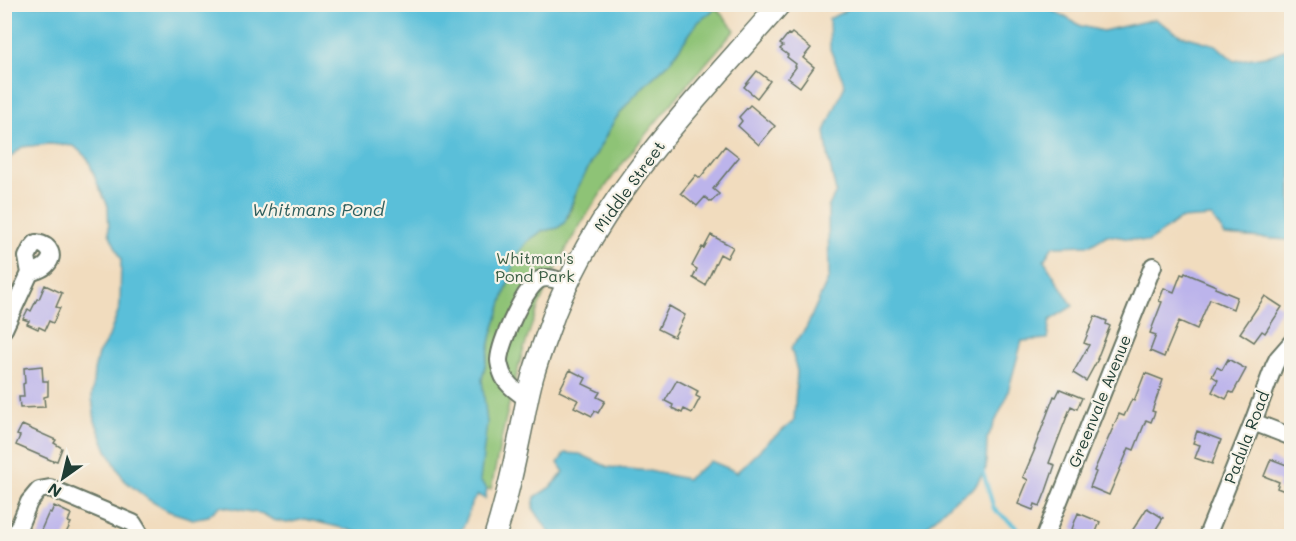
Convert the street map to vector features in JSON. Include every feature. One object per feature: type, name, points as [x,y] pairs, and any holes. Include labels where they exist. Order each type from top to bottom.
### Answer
[{"type":"main road","name":"Middle Street","points":[[495,537],[508,490],[533,373],[556,310],[594,234],[618,195],[675,124],[780,4]]},
{"type":"street","name":"Greenvale Avenue","points":[[1045,537],[1153,266]]},
{"type":"street","points":[[4,329],[30,273]]},
{"type":"street","points":[[528,399],[512,388],[502,375],[500,360],[502,346],[510,323],[534,284],[541,279],[551,278],[568,284]]},
{"type":"street","name":"Padula Road","points":[[1207,537],[1274,366],[1278,357],[1292,342]]},
{"type":"street","points":[[1253,422],[1292,437]]},
{"type":"street","points":[[15,537],[29,502],[39,490],[50,488],[133,523],[141,537]]},
{"type":"green space","name":"Whitman's Pond Park","points":[[716,8],[735,30],[657,121],[608,184],[565,251],[547,287],[520,361],[491,489],[487,489],[480,481],[482,379],[492,334],[517,255],[527,242],[542,231],[558,228],[569,216],[577,189],[614,121],[628,103],[670,62],[697,23]]},
{"type":"water","name":"Whitmans Pond","points":[[5,5],[715,5],[716,8],[697,23],[670,62],[628,103],[614,121],[577,189],[565,222],[558,228],[542,231],[527,242],[517,255],[492,334],[482,379],[487,423],[480,481],[487,489],[485,499],[478,495],[474,500],[461,531],[456,536],[368,536],[305,519],[287,523],[273,520],[263,514],[220,506],[208,516],[193,519],[168,511],[149,500],[124,480],[107,450],[95,421],[92,397],[98,354],[108,339],[120,306],[121,259],[109,233],[108,206],[88,159],[74,146],[49,144],[22,147],[5,162]]},
{"type":"water","points":[[856,5],[1043,5],[1081,26],[1103,31],[1155,19],[1180,35],[1216,45],[1234,61],[1271,55],[1291,47],[1291,237],[1287,240],[1225,235],[1212,217],[1180,219],[1148,242],[1107,235],[1091,245],[1053,246],[1044,260],[1073,306],[1050,320],[1047,339],[1022,341],[1006,399],[987,439],[986,468],[975,487],[953,501],[917,536],[557,536],[549,532],[533,508],[535,497],[552,486],[564,472],[558,463],[565,453],[580,454],[608,467],[649,471],[687,479],[711,461],[737,472],[794,421],[797,371],[791,348],[806,328],[829,277],[828,208],[836,192],[825,131],[845,85],[830,49],[829,19]]},
{"type":"building","points":[[792,33],[811,48],[803,58],[814,67],[800,87],[788,78],[796,64],[780,49],[783,46],[780,44],[788,34]]},
{"type":"building","points":[[757,71],[770,81],[757,98],[744,87]]},
{"type":"building","points":[[750,105],[775,126],[759,145],[738,126],[742,121],[739,117]]},
{"type":"building","points":[[725,146],[739,157],[713,189],[719,194],[711,202],[705,197],[697,206],[681,193],[696,175],[700,178]]},
{"type":"building","points":[[711,235],[733,247],[727,258],[720,254],[705,285],[693,278],[697,269],[692,266]]},
{"type":"building","points":[[1185,273],[1237,297],[1233,309],[1210,299],[1197,329],[1179,321],[1164,357],[1150,351],[1156,335],[1150,333],[1162,302],[1159,301],[1164,288],[1174,292],[1181,274]]},
{"type":"building","points":[[45,285],[62,293],[56,307],[60,308],[53,323],[49,321],[45,330],[27,324],[29,321],[23,319],[28,309],[31,311],[39,299]]},
{"type":"building","points":[[1265,296],[1282,307],[1265,333],[1262,331],[1254,342],[1240,333]]},
{"type":"building","points":[[669,306],[685,315],[674,337],[658,329]]},
{"type":"building","points":[[1095,316],[1107,321],[1106,324],[1110,326],[1098,359],[1086,381],[1073,373],[1089,345],[1084,343]]},
{"type":"building","points":[[1228,359],[1246,369],[1233,393],[1230,392],[1226,399],[1212,392],[1218,380],[1212,376],[1217,367],[1222,370]]},
{"type":"building","points":[[42,366],[43,381],[48,381],[48,396],[44,397],[45,407],[20,408],[19,397],[24,397],[24,368]]},
{"type":"building","points":[[570,370],[586,378],[583,384],[600,392],[597,397],[605,401],[598,413],[595,411],[592,416],[574,407],[578,400],[559,391]]},
{"type":"building","points":[[1145,373],[1163,380],[1152,411],[1155,412],[1151,422],[1146,420],[1134,450],[1129,448],[1109,495],[1090,487],[1096,472],[1094,471],[1119,414],[1124,416],[1132,399],[1134,401]]},
{"type":"building","points":[[677,380],[698,391],[696,396],[700,398],[692,413],[684,409],[682,413],[665,401]]},
{"type":"building","points":[[1060,389],[1082,398],[1077,409],[1071,406],[1049,463],[1055,465],[1046,491],[1040,506],[1035,504],[1033,510],[1018,504],[1028,480],[1023,477],[1054,396],[1056,397]]},
{"type":"building","points":[[22,425],[56,440],[54,443],[62,448],[57,461],[16,445],[20,436],[17,435]]},
{"type":"building","points":[[1197,431],[1221,440],[1212,464],[1195,458],[1200,445],[1193,443]]},
{"type":"building","points":[[1271,459],[1292,467],[1292,494],[1277,488],[1279,482],[1264,476]]},
{"type":"building","points":[[54,506],[71,514],[68,522],[71,523],[64,537],[38,537],[49,512],[51,513]]},
{"type":"building","points":[[1147,508],[1163,518],[1151,537],[1128,537]]},
{"type":"building","points":[[1078,513],[1100,522],[1094,537],[1072,529]]},
{"type":"waterway","points":[[981,472],[983,472],[994,509],[1027,536]]}]
